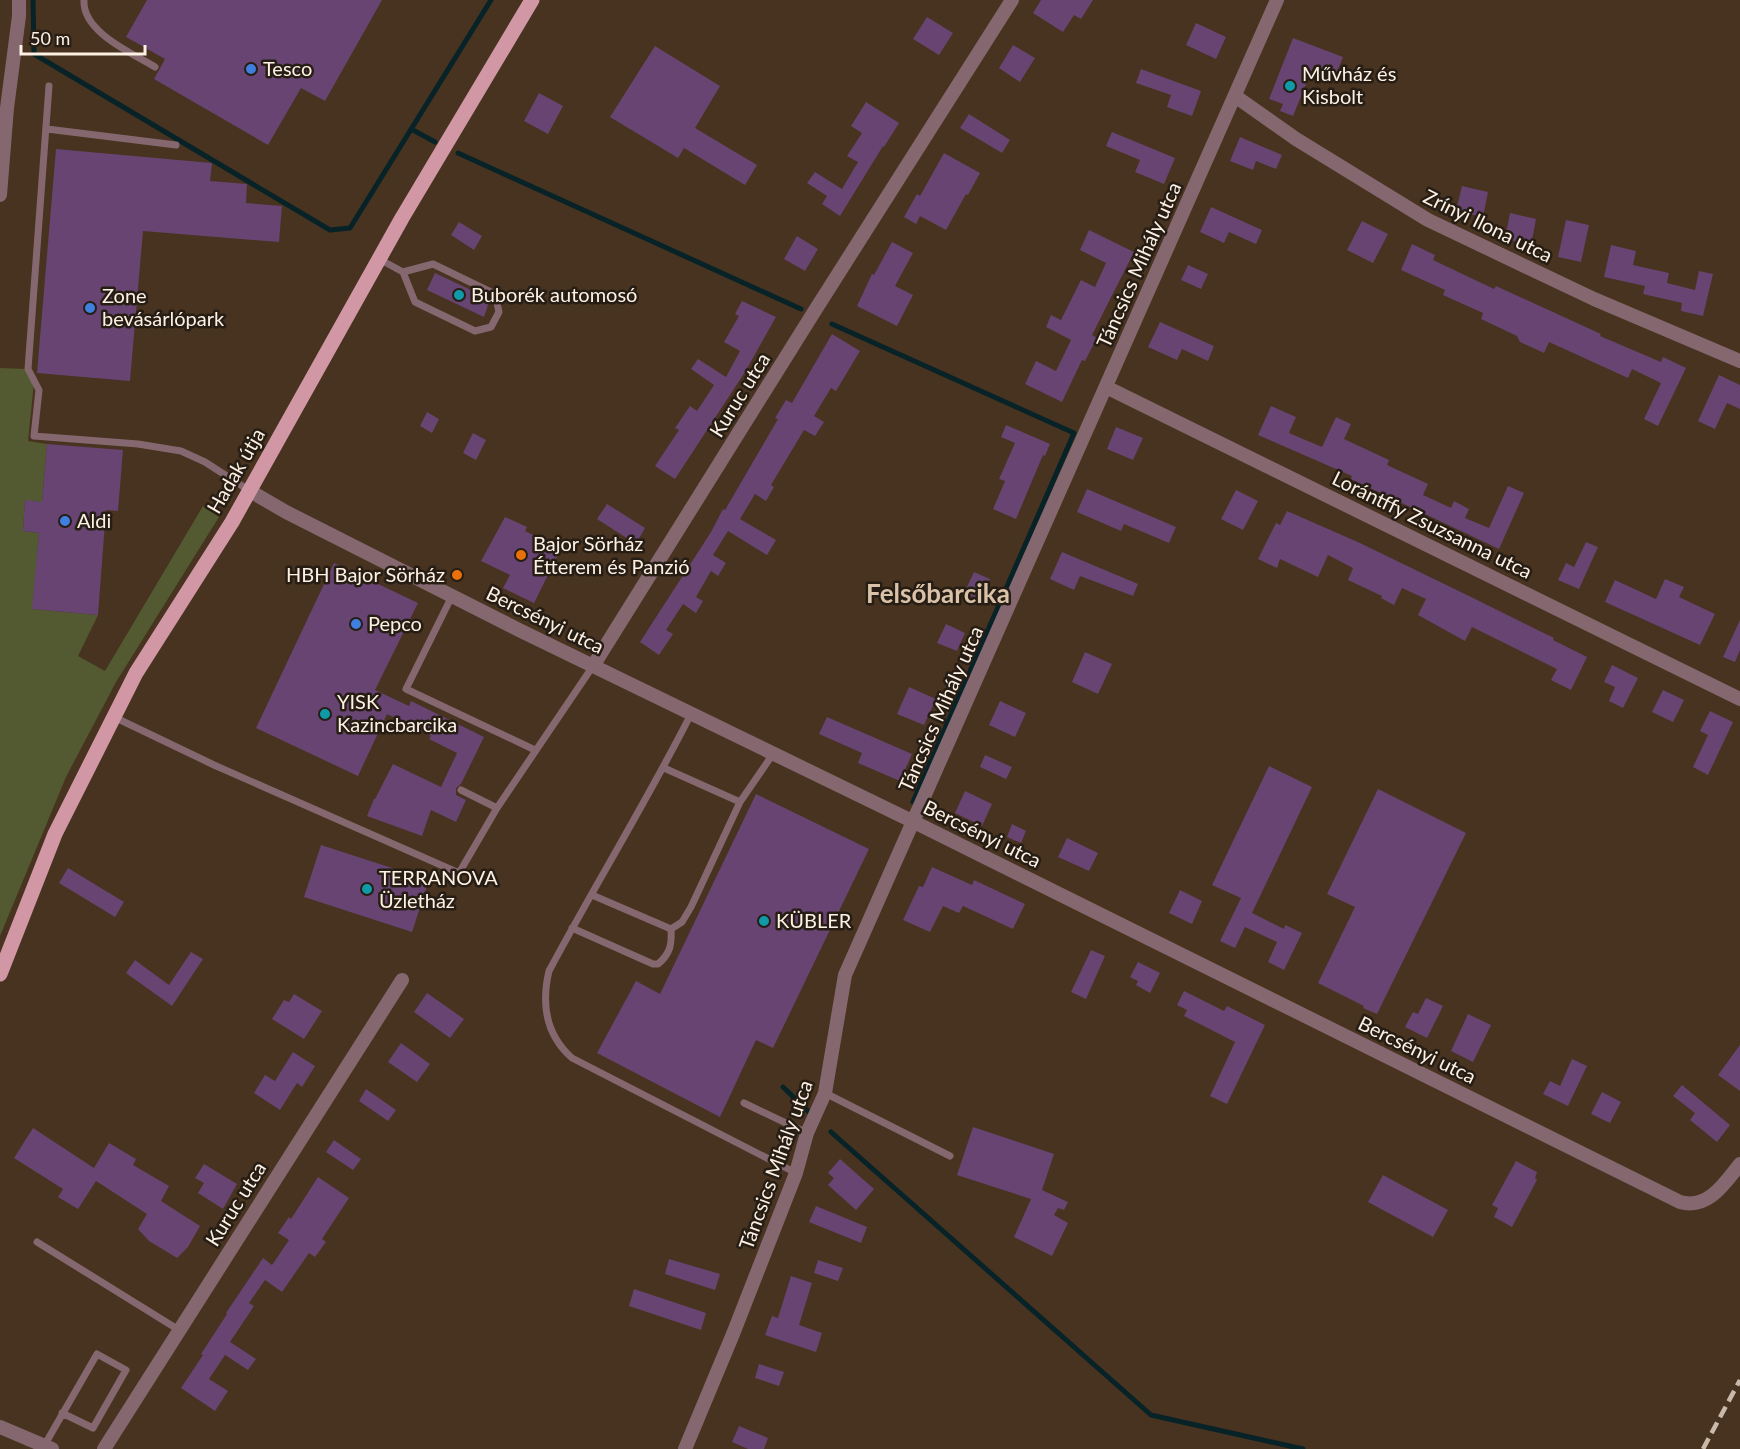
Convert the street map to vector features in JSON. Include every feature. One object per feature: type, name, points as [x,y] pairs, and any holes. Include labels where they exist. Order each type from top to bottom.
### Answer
[{"type":"main road","name":"Hadak útja","points":[[0,974],[55,834],[136,673],[250,491],[378,259],[532,0]]},
{"type":"street","points":[[0,195],[4,108],[19,16],[19,0]]},
{"type":"street","name":"Kuruc utca","points":[[593,666],[1012,0]]},
{"type":"street","name":"Táncsics Mihály utca","points":[[685,1449],[733,1334],[796,1173],[807,1133],[825,1093],[845,975],[1277,0]]},
{"type":"street","name":"Zrínyi Ilona utca","points":[[1235,96],[1296,139],[1428,220],[1594,299],[1740,361]]},
{"type":"street","name":"Lorántffy Zsuzsanna utca","points":[[1106,387],[1740,699]]},
{"type":"street","name":"Bercsényi utca","points":[[250,491],[296,517],[452,596],[1680,1202],[1699,1204],[1720,1188],[1740,1164]]},
{"type":"street","name":"Kuruc utca","points":[[104,1449],[402,980]]},
{"type":"street","points":[[0,1427],[48,1447]]},
{"type":"lane","points":[[84,0],[84,8],[92,26],[155,67]]},
{"type":"lane","points":[[49,86],[28,369],[39,390],[34,436],[138,444],[181,451],[205,462],[250,491]]},
{"type":"lane","points":[[47,129],[176,145]]},
{"type":"lane","points":[[378,259],[403,272],[416,302],[475,331],[491,327],[499,312],[495,294],[433,264],[403,272]]},
{"type":"lane","points":[[452,596],[406,689],[535,750]]},
{"type":"lane","name":"Kuruc utca","points":[[113,717],[214,765],[459,873],[497,808],[593,666]]},
{"type":"lane","points":[[691,714],[664,768],[628,826],[549,971],[545,988],[550,1027],[560,1047],[572,1058],[796,1173]]},
{"type":"lane","points":[[671,929],[682,922],[692,907],[740,802],[773,754]]},
{"type":"lane","points":[[664,768],[740,802]]},
{"type":"lane","points":[[461,790],[497,808]]},
{"type":"lane","points":[[592,895],[671,929]]},
{"type":"lane","points":[[572,928],[653,964],[658,964],[666,958],[672,945],[671,929]]},
{"type":"lane","points":[[825,1093],[950,1156]]},
{"type":"lane","points":[[744,1102],[807,1133]]},
{"type":"lane","points":[[37,1242],[179,1330]]},
{"type":"lane","points":[[48,1447],[62,1413],[97,1354],[126,1370],[93,1428],[62,1413]]},
{"type":"green space","points":[[0,368],[28,369],[34,382],[28,441],[47,444],[42,502],[25,501],[23,531],[39,533],[33,609],[98,615],[78,656],[105,671],[203,506],[219,517],[116,682],[66,777],[0,936]]},
{"type":"building","name":"Tesco","points":[[147,0],[382,0],[325,101],[301,88],[268,145],[154,79],[165,59],[126,37]]},
{"type":"building","points":[[1041,0],[1093,0],[1081,19],[1074,15],[1063,32],[1033,13]]},
{"type":"building","points":[[927,17],[953,33],[939,55],[913,39]]},
{"type":"building","points":[[1196,23],[1226,37],[1216,59],[1186,45]]},
{"type":"building","name":"Művház és Kisbolt","points":[[1293,38],[1343,57],[1336,74],[1314,65],[1293,116],[1280,111],[1283,104],[1269,99]]},
{"type":"building","points":[[1013,45],[1035,58],[1020,82],[999,68]]},
{"type":"building","points":[[655,46],[720,86],[695,128],[757,165],[745,185],[684,148],[678,158],[610,117]]},
{"type":"building","points":[[1141,69],[1201,91],[1192,116],[1167,107],[1171,95],[1136,83]]},
{"type":"building","points":[[539,93],[563,106],[548,134],[524,121]]},
{"type":"building","points":[[866,102],[899,123],[840,216],[822,204],[827,196],[807,183],[815,172],[842,189],[858,162],[847,156],[862,133],[851,126]]},
{"type":"building","points":[[969,114],[1010,140],[1002,153],[960,128]]},
{"type":"building","points":[[1112,132],[1175,158],[1164,184],[1135,172],[1140,160],[1106,146]]},
{"type":"building","points":[[1240,137],[1282,155],[1276,169],[1256,161],[1253,170],[1230,161]]},
{"type":"building","name":"Zone bevásárlópark","points":[[56,149],[212,163],[210,181],[247,184],[246,203],[282,206],[279,242],[143,231],[130,381],[37,373]]},
{"type":"building","points":[[944,153],[980,173],[946,230],[920,216],[916,224],[904,217],[917,194],[920,196]]},
{"type":"building","points":[[1462,186],[1488,192],[1483,217],[1456,211]]},
{"type":"building","points":[[1211,207],[1262,230],[1256,244],[1229,232],[1224,243],[1200,232]]},
{"type":"building","points":[[1510,213],[1536,219],[1531,245],[1505,239]]},
{"type":"building","points":[[1566,220],[1589,225],[1581,262],[1558,257]]},
{"type":"building","points":[[1362,221],[1388,234],[1373,263],[1347,250]]},
{"type":"building","points":[[459,222],[482,236],[474,250],[451,235]]},
{"type":"building","points":[[1089,230],[1134,252],[1092,335],[1097,338],[1085,361],[1082,360],[1062,402],[1025,384],[1036,361],[1056,371],[1071,340],[1046,327],[1051,315],[1061,320],[1081,280],[1095,287],[1106,263],[1080,250]]},
{"type":"building","points":[[797,236],[818,249],[805,271],[784,259]]},
{"type":"building","points":[[892,242],[913,253],[895,286],[913,295],[897,326],[857,306],[872,274],[874,275]]},
{"type":"building","points":[[1412,244],[1435,255],[1433,260],[1494,289],[1496,286],[1601,334],[1600,336],[1661,362],[1663,357],[1686,368],[1658,426],[1644,419],[1661,383],[1632,369],[1628,378],[1549,342],[1544,353],[1520,342],[1517,336],[1481,319],[1483,313],[1443,295],[1445,290],[1401,270]]},
{"type":"building","points":[[1611,245],[1636,251],[1633,265],[1669,273],[1667,283],[1695,290],[1699,271],[1713,274],[1703,316],[1681,311],[1682,303],[1643,294],[1645,286],[1604,277]]},
{"type":"building","points":[[1188,265],[1208,274],[1201,289],[1181,280]]},
{"type":"building","name":"Buborék automosó","points":[[435,273],[490,299],[484,317],[427,290]]},
{"type":"building","points":[[742,301],[776,317],[745,372],[675,479],[655,466],[679,430],[675,428],[690,406],[697,411],[714,385],[691,369],[698,359],[726,377],[740,351],[724,342],[739,316],[735,314]]},
{"type":"building","points":[[1160,322],[1214,346],[1208,361],[1182,349],[1177,360],[1148,347]]},
{"type":"building","points":[[832,334],[860,351],[836,391],[831,388],[814,416],[824,422],[815,436],[804,430],[771,485],[774,487],[766,501],[755,494],[740,519],[776,540],[767,555],[728,531],[713,555],[726,563],[718,576],[711,571],[696,597],[703,601],[696,613],[683,604],[666,630],[673,634],[659,655],[640,642],[711,532],[723,509],[725,510],[778,419],[775,418],[786,400],[792,403]]},
{"type":"building","points":[[1719,375],[1740,385],[1740,409],[1727,403],[1715,429],[1698,421]]},
{"type":"building","points":[[1271,406],[1296,417],[1289,433],[1322,447],[1336,417],[1351,424],[1344,439],[1389,460],[1387,465],[1428,484],[1423,495],[1451,508],[1454,501],[1469,509],[1465,518],[1489,528],[1508,486],[1524,493],[1499,549],[1351,479],[1352,476],[1258,435]]},
{"type":"building","points":[[427,412],[439,419],[432,433],[420,426]]},
{"type":"building","points":[[1006,425],[1050,444],[1045,456],[1043,455],[1016,519],[993,509],[1005,481],[999,479],[1015,443],[1001,437]]},
{"type":"building","points":[[1116,427],[1143,438],[1133,460],[1107,449]]},
{"type":"building","points":[[473,433],[486,440],[476,460],[463,453]]},
{"type":"building","name":"Aldi","points":[[47,444],[123,450],[118,511],[106,510],[98,615],[32,609],[39,533],[23,531],[25,500],[42,502]]},
{"type":"building","points":[[1087,489],[1176,527],[1169,543],[1124,524],[1121,531],[1077,512]]},
{"type":"building","points":[[1236,490],[1258,501],[1243,530],[1221,519]]},
{"type":"building","points":[[607,504],[645,528],[636,544],[597,519]]},
{"type":"building","points":[[1287,511],[1360,543],[1469,596],[1587,657],[1571,690],[1551,680],[1557,669],[1472,627],[1465,641],[1418,615],[1426,599],[1402,588],[1394,605],[1381,598],[1382,596],[1348,580],[1353,568],[1328,555],[1318,577],[1280,559],[1277,568],[1258,559],[1276,523],[1280,525]]},
{"type":"building","name":"Bajor Sörház Étterem és Panzió","points":[[505,517],[527,527],[525,531],[561,549],[534,603],[503,588],[510,575],[481,561]]},
{"type":"building","points":[[1586,542],[1598,547],[1579,589],[1558,580],[1566,563],[1574,567]]},
{"type":"building","points":[[1062,552],[1138,584],[1133,596],[1080,576],[1074,590],[1050,579]]},
{"type":"building","points":[[334,563],[418,603],[375,690],[409,706],[411,701],[484,737],[461,784],[456,788],[456,795],[466,800],[456,822],[431,810],[422,836],[367,816],[393,764],[441,787],[457,753],[429,739],[431,736],[387,714],[358,776],[256,728]]},
{"type":"building","points":[[974,572],[990,579],[981,600],[964,593]]},
{"type":"building","points":[[1665,579],[1684,587],[1679,597],[1715,614],[1700,645],[1605,602],[1615,580],[1656,599]]},
{"type":"building","points":[[1740,620],[1740,650],[1735,662],[1723,657]]},
{"type":"building","points":[[946,624],[965,633],[957,651],[937,643]]},
{"type":"building","points":[[1085,652],[1112,664],[1098,694],[1072,682]]},
{"type":"building","points":[[1612,665],[1638,678],[1623,708],[1609,701],[1615,687],[1604,682]]},
{"type":"building","points":[[909,687],[936,699],[924,725],[897,714]]},
{"type":"building","points":[[1663,690],[1684,700],[1673,722],[1652,712]]},
{"type":"building","points":[[1000,701],[1026,713],[1015,737],[989,725]]},
{"type":"building","points":[[1710,711],[1733,722],[1708,775],[1693,767],[1708,735],[1700,731]]},
{"type":"building","points":[[827,717],[912,754],[900,781],[858,763],[862,753],[819,734]]},
{"type":"building","points":[[985,755],[1012,767],[1006,779],[980,767]]},
{"type":"building","points":[[1269,766],[1312,787],[1252,913],[1284,929],[1285,925],[1302,933],[1284,970],[1268,962],[1277,942],[1245,927],[1235,948],[1220,941],[1241,898],[1212,885]]},
{"type":"building","points":[[1378,789],[1466,833],[1377,1014],[1318,983],[1355,907],[1327,894]]},
{"type":"building","points":[[965,791],[992,804],[982,826],[955,813]]},
{"type":"building","name":"KÜBLER","points":[[756,794],[869,849],[773,1048],[756,1040],[720,1117],[597,1053],[636,981],[660,994]]},
{"type":"building","points":[[1012,824],[1026,831],[1021,843],[1007,837]]},
{"type":"building","points":[[1067,838],[1098,853],[1089,871],[1058,857]]},
{"type":"building","name":"TERRANOVA Üzletház","points":[[321,845],[429,880],[412,932],[304,897]]},
{"type":"building","points":[[932,867],[972,885],[974,880],[1025,904],[1013,929],[963,906],[959,913],[943,906],[930,932],[903,920],[919,886],[923,887]]},
{"type":"building","points":[[68,868],[124,902],[115,917],[59,883]]},
{"type":"building","points":[[1180,890],[1202,901],[1192,924],[1169,913]]},
{"type":"building","points":[[1091,950],[1105,956],[1086,999],[1071,992]]},
{"type":"building","points":[[191,952],[203,959],[172,1006],[126,973],[135,960],[169,985]]},
{"type":"building","points":[[1138,962],[1160,973],[1150,993],[1136,985],[1138,981],[1130,977]]},
{"type":"building","points":[[1184,991],[1224,1011],[1227,1006],[1265,1025],[1227,1104],[1210,1096],[1235,1042],[1184,1016],[1187,1010],[1177,1005]]},
{"type":"building","points":[[427,993],[464,1019],[450,1038],[414,1012]]},
{"type":"building","points":[[294,994],[322,1011],[304,1039],[272,1019],[284,1000],[289,1002]]},
{"type":"building","points":[[1426,998],[1443,1006],[1427,1038],[1405,1027],[1413,1012],[1418,1014]]},
{"type":"building","points":[[1468,1014],[1491,1025],[1473,1062],[1451,1051]]},
{"type":"building","points":[[401,1043],[430,1064],[417,1082],[388,1062]]},
{"type":"building","points":[[1740,1045],[1740,1091],[1718,1075]]},
{"type":"building","points":[[293,1052],[315,1066],[302,1087],[297,1083],[280,1110],[254,1093],[265,1075],[275,1081]]},
{"type":"building","points":[[1572,1059],[1587,1066],[1568,1106],[1543,1094],[1550,1081],[1560,1086]]},
{"type":"building","points":[[1682,1085],[1730,1125],[1717,1142],[1690,1120],[1695,1113],[1673,1096]]},
{"type":"building","points":[[366,1089],[396,1110],[388,1121],[359,1101]]},
{"type":"building","points":[[1602,1092],[1621,1102],[1610,1123],[1591,1114]]},
{"type":"building","points":[[973,1127],[1054,1154],[1042,1190],[1068,1202],[1064,1210],[1058,1208],[1054,1215],[1068,1223],[1052,1256],[1014,1237],[1031,1199],[957,1175]]},
{"type":"building","points":[[33,1128],[94,1168],[109,1143],[136,1159],[133,1165],[169,1186],[161,1201],[200,1226],[188,1247],[177,1258],[149,1241],[138,1229],[147,1214],[96,1181],[78,1209],[58,1197],[63,1189],[14,1158]]},
{"type":"building","points":[[334,1140],[361,1159],[353,1170],[326,1152]]},
{"type":"building","points":[[840,1159],[874,1189],[856,1210],[828,1185],[834,1178],[828,1173]]},
{"type":"building","points":[[1516,1161],[1537,1172],[1535,1178],[1537,1180],[1512,1227],[1494,1217],[1498,1208],[1492,1205]]},
{"type":"building","points":[[204,1164],[237,1184],[223,1209],[198,1193],[204,1183],[195,1178]]},
{"type":"building","points":[[1383,1175],[1448,1210],[1433,1237],[1368,1202]]},
{"type":"building","points":[[318,1177],[349,1198],[322,1239],[326,1242],[315,1257],[309,1253],[282,1292],[265,1280],[249,1303],[254,1306],[230,1342],[256,1359],[248,1370],[225,1355],[209,1379],[228,1391],[215,1411],[181,1388],[203,1355],[201,1354],[226,1313],[263,1258],[272,1265],[289,1240],[278,1233],[289,1217],[291,1219]]},
{"type":"building","points":[[816,1206],[867,1227],[861,1243],[809,1222]]},
{"type":"building","points":[[669,1259],[720,1274],[715,1290],[665,1274]]},
{"type":"building","points":[[818,1260],[843,1268],[838,1281],[814,1273]]},
{"type":"building","points":[[791,1276],[812,1283],[799,1325],[822,1333],[816,1352],[765,1335],[772,1316],[778,1318]]},
{"type":"building","points":[[634,1289],[706,1313],[701,1330],[629,1306]]},
{"type":"building","points":[[759,1364],[784,1372],[779,1386],[755,1378]]},
{"type":"building","points":[[739,1426],[768,1438],[764,1449],[748,1449],[732,1442]]},
{"type":"waterway","points":[[33,0],[34,54],[330,230],[350,228],[491,0]]},
{"type":"waterway","points":[[411,129],[435,142]]},
{"type":"waterway","points":[[458,153],[801,309]]},
{"type":"waterway","points":[[832,324],[1074,433],[913,802]]},
{"type":"waterway","points":[[783,1087],[810,1113]]},
{"type":"waterway","points":[[831,1132],[1151,1415],[1303,1449]]},
{"type":"railway","points":[[1703,1449],[1740,1380]]},
{"type":"place","name":"Tesco","points":[[251,69]]},
{"type":"place","name":"Művház és Kisbolt","points":[[1290,86]]},
{"type":"place","name":"Buborék automosó","points":[[459,295]]},
{"type":"place","name":"Zone bevásárlópark","points":[[90,308]]},
{"type":"place","name":"Aldi","points":[[65,521]]},
{"type":"place","name":"Bajor Sörház Étterem és Panzió","points":[[521,555]]},
{"type":"place","name":"HBH Bajor Sörház","points":[[457,575]]},
{"type":"place","name":"Pepco","points":[[356,624]]},
{"type":"place","name":"YISK Kazincbarcika","points":[[325,714]]},
{"type":"place","name":"TERRANOVA Üzletház","points":[[367,889]]},
{"type":"place","name":"KÜBLER","points":[[764,921]]},
{"type":"district","name":"Felsőbarcika","points":[[938,594]]}]
